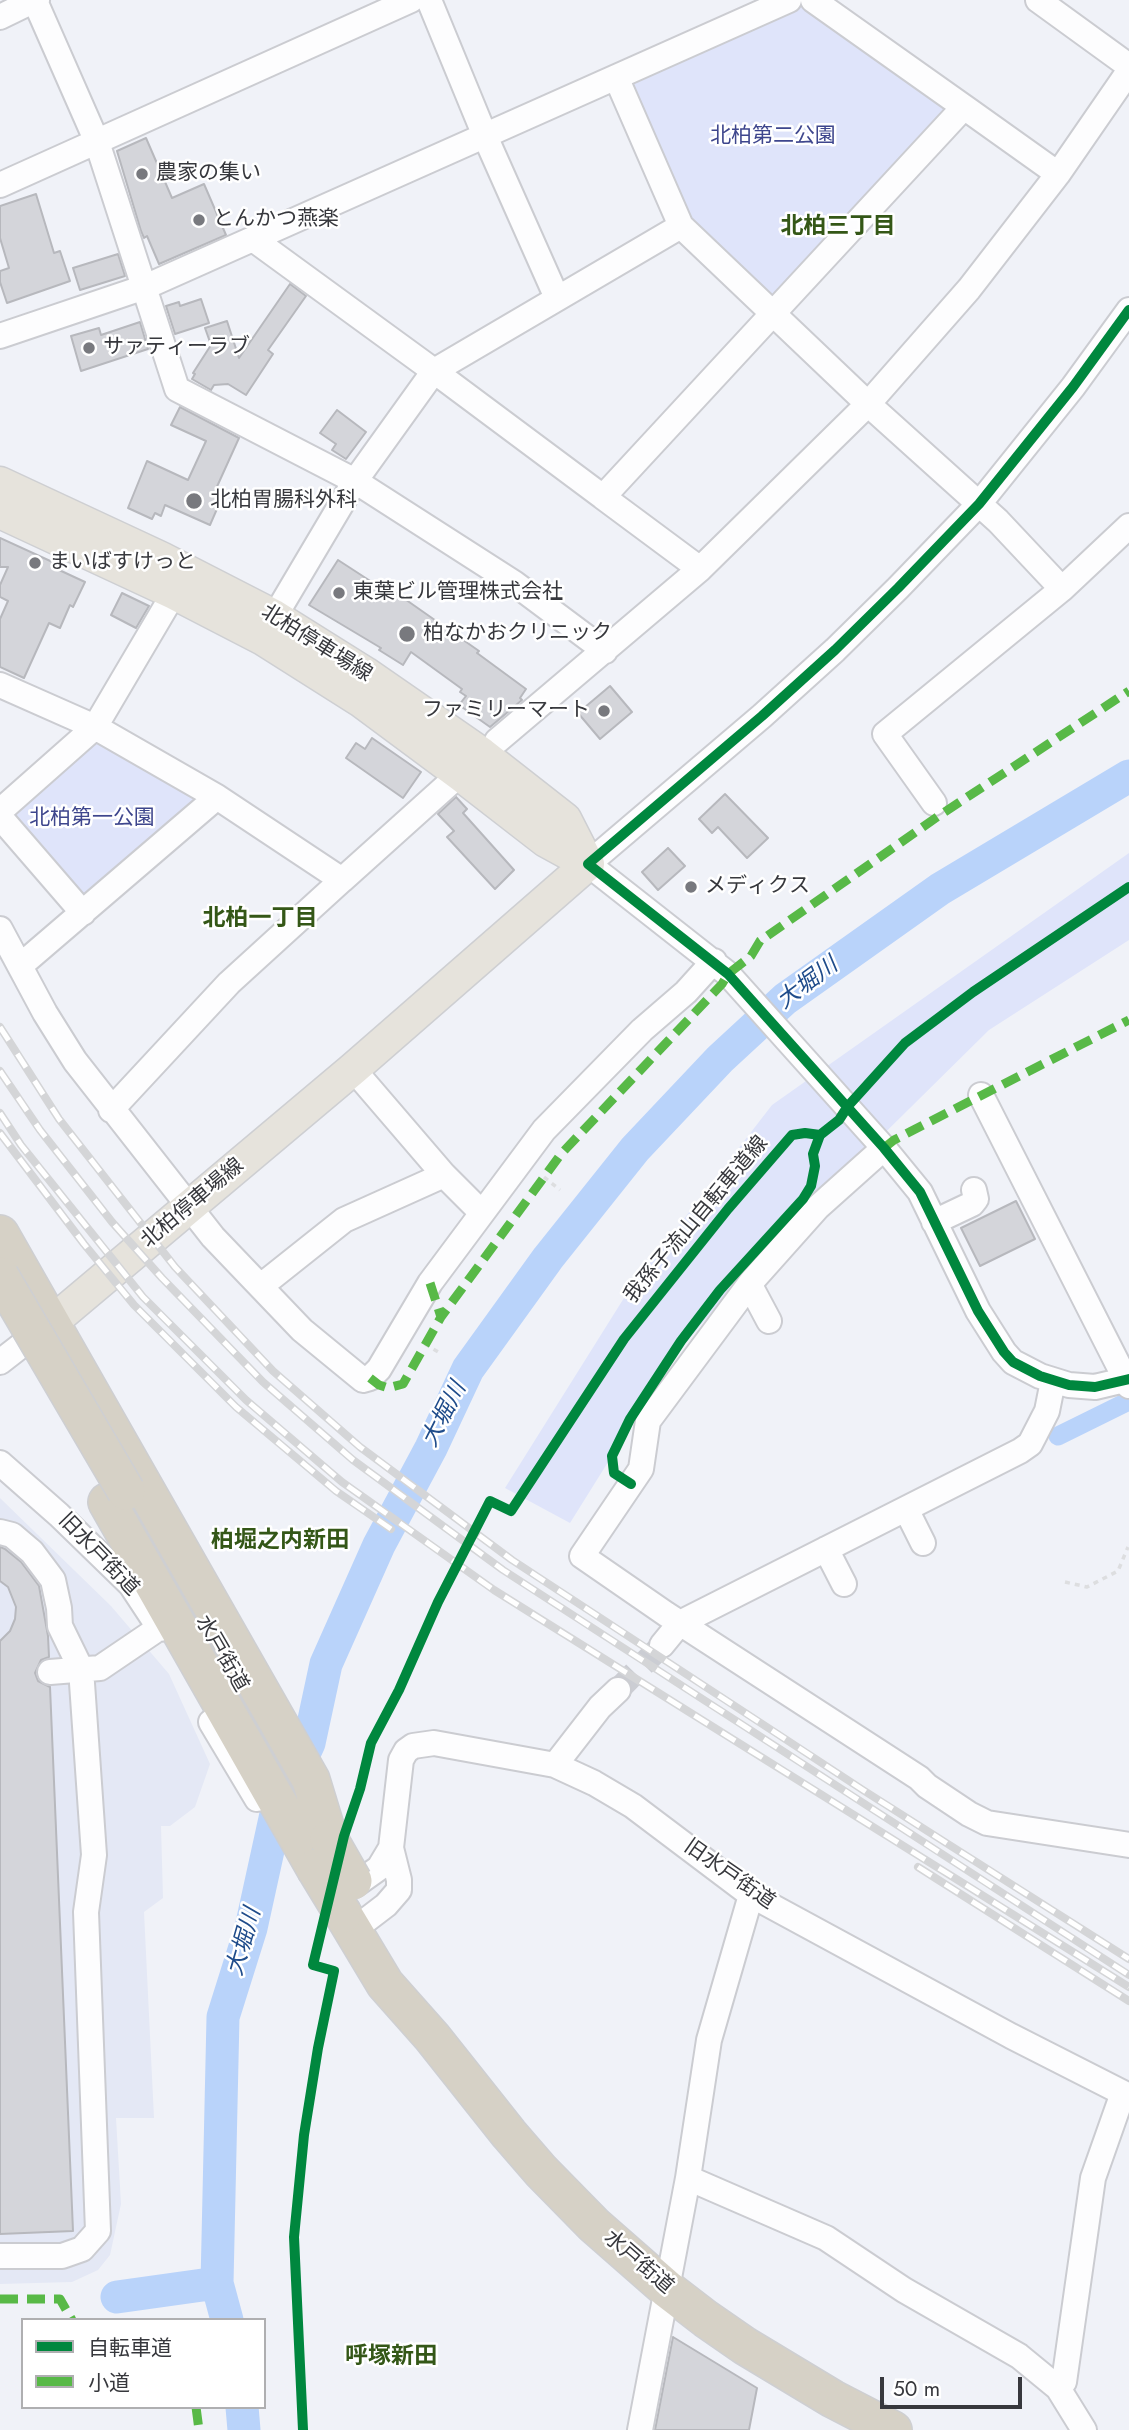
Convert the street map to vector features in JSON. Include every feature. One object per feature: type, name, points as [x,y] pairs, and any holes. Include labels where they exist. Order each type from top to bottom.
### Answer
[{"type":"highway","points":[[0,1234],[51,1323],[249,1728],[312,1780],[331,1844]]},
{"type":"highway","name":"水戸街道","points":[[0,1276],[116,1497],[249,1728],[331,1844],[350,1909],[384,1983],[432,2037],[483,2104],[541,2171],[594,2225],[667,2289],[745,2346],[833,2399],[893,2430]]},
{"type":"highway","name":"水戸街道","points":[[0,1318],[116,1497]]},
{"type":"main road","name":"北柏停車場線","points":[[0,483],[161,558],[268,627],[546,841],[588,864],[353,1069],[51,1323]]},
{"type":"main road","name":"北柏停車場線","points":[[0,512],[174,593],[268,627]]},
{"type":"street","points":[[0,17],[36,0],[97,142],[177,389],[355,481],[514,583],[605,652]]},
{"type":"street","points":[[0,185],[411,0]]},
{"type":"street","points":[[429,0],[485,136],[557,298]]},
{"type":"street","points":[[0,336],[145,287],[789,0]]},
{"type":"street","points":[[813,0],[1058,174]]},
{"type":"street","points":[[497,741],[700,569],[868,404],[969,289],[1058,174],[1129,68],[1038,0]]},
{"type":"street","points":[[616,77],[681,226],[868,404],[998,522],[1062,589]]},
{"type":"street","points":[[603,497],[964,107]]},
{"type":"street","points":[[268,627],[355,481],[434,371],[681,226]]},
{"type":"street","points":[[253,239],[700,569]]},
{"type":"street","points":[[981,1095],[1128,1382],[1095,1387],[1053,1381],[1013,1362],[978,1311],[920,1192],[884,1148],[830,1085],[721,968],[588,864],[835,650],[979,505],[1073,387],[1129,310]]},
{"type":"street","points":[[933,803],[885,733],[1062,589],[1129,526]]},
{"type":"street","points":[[0,811],[95,727],[174,593]]},
{"type":"street","points":[[0,685],[95,727],[216,797],[342,880]]},
{"type":"street","points":[[111,1110],[229,983],[452,782]]},
{"type":"street","points":[[20,966],[216,797]]},
{"type":"street","points":[[0,817],[83,913]]},
{"type":"street","points":[[0,929],[45,1013],[75,1061],[213,1237],[302,1330],[363,1380],[370,1378],[379,1369],[430,1283],[544,1130],[642,1030],[686,992],[721,968]]},
{"type":"street","points":[[353,1069],[444,1175],[482,1213]]},
{"type":"street","points":[[884,1148],[818,1207],[748,1287],[648,1421],[641,1469],[582,1556],[919,1778],[969,1814],[987,1823],[1129,1845]]},
{"type":"street","points":[[261,1286],[344,1220],[444,1175]]},
{"type":"street","points":[[934,1222],[972,1203],[976,1199],[974,1190]]},
{"type":"street","points":[[748,1287],[753,1291],[769,1321]]},
{"type":"street","points":[[0,1362],[51,1323]]},
{"type":"street","points":[[662,1644],[680,1623],[1030,1444],[1047,1411],[1053,1381]]},
{"type":"street","name":"旧水戸街道","points":[[0,1463],[131,1585],[178,1662],[249,1728]]},
{"type":"street","points":[[906,1509],[923,1543]]},
{"type":"street","points":[[0,1532],[12,1535],[32,1552],[53,1580],[60,1626],[81,1669],[94,1855],[86,1912],[98,2231],[82,2249],[62,2256],[0,2256]]},
{"type":"street","points":[[825,1549],[844,1584]]},
{"type":"street","points":[[50,1672],[100,1668],[159,1628]]},
{"type":"street","points":[[555,1765],[600,1707],[618,1690]]},
{"type":"street","name":"旧水戸街道","points":[[350,1909],[395,1896],[399,1890],[391,1848],[401,1760],[413,1746],[434,1743],[555,1765],[594,1783],[633,1806],[751,1895],[1126,2095]]},
{"type":"street","points":[[350,1909],[391,1848]]},
{"type":"street","points":[[640,2430],[688,2178],[709,2040],[751,1895]]},
{"type":"street","points":[[1058,2388],[1064,2382],[1093,2178],[1126,2095]]},
{"type":"street","points":[[688,2178],[825,2238],[904,2290],[1019,2356],[1058,2388],[1084,2430]]},
{"type":"path","points":[[544,1177],[560,1190]]},
{"type":"path","points":[[425,1344],[440,1353]]},
{"type":"path","points":[[331,1844],[360,1789],[371,1743],[490,1501],[511,1511],[519,1500]]},
{"type":"path","points":[[1065,1582],[1087,1587],[1118,1570],[1128,1547]]},
{"type":"path","points":[[334,1971],[313,1965],[350,1909]]},
{"type":"shaded area","points":[[0,1498],[111,1606],[169,1674],[210,1764],[195,1807],[170,1826],[161,1826],[163,1898],[144,1912],[154,2118],[116,2118],[121,2204],[110,2255],[98,2270],[72,2282],[0,2284]]},
{"type":"green space","name":"北柏第二公園","points":[[798,4],[809,6],[946,105],[946,114],[777,297],[767,297],[688,221],[629,87],[632,80]]},
{"type":"green space","name":"北柏第一公園","points":[[93,743],[102,744],[197,794],[198,802],[85,899],[12,813]]},
{"type":"green space","points":[[1129,853],[1129,940],[989,1030],[752,1264],[673,1358],[570,1523],[505,1488],[629,1290],[772,1105]]},
{"type":"building","points":[[146,138],[172,198],[204,184],[226,235],[159,264],[147,236],[144,238],[141,231],[117,151]]},
{"type":"building","points":[[36,194],[54,253],[60,251],[70,281],[7,303],[0,282],[0,271],[9,268],[0,238],[0,206]]},
{"type":"building","points":[[118,254],[125,276],[80,290],[73,268]]},
{"type":"building","points":[[290,284],[306,296],[268,350],[273,354],[246,395],[228,384],[214,385],[211,390],[192,379],[211,345],[205,328],[227,321],[239,358]]},
{"type":"building","points":[[201,299],[209,323],[175,334],[166,306],[179,302],[180,306]]},
{"type":"building","points":[[140,322],[148,349],[81,371],[71,336],[99,328],[101,335]]},
{"type":"building","points":[[180,407],[239,438],[215,491],[223,495],[210,525],[165,505],[161,516],[155,513],[152,519],[128,508],[147,461],[188,480],[206,441],[171,425]]},
{"type":"building","points":[[337,410],[366,432],[346,459],[332,450],[336,444],[320,433]]},
{"type":"building","points":[[0,538],[59,565],[57,569],[85,582],[73,607],[70,605],[60,628],[49,623],[24,678],[0,667],[0,619],[8,601],[0,597],[0,585],[8,567],[0,567]]},
{"type":"building","points":[[338,560],[378,586],[380,583],[402,597],[479,651],[477,653],[526,689],[520,698],[522,700],[490,727],[459,705],[466,696],[460,692],[462,689],[411,652],[403,665],[379,650],[381,648],[309,605]]},
{"type":"building","points":[[122,593],[149,606],[136,628],[111,615]]},
{"type":"building","points":[[610,686],[632,712],[600,739],[578,713]]},
{"type":"building","points":[[372,738],[421,772],[403,798],[346,758],[356,743],[365,749]]},
{"type":"building","points":[[725,794],[768,838],[747,858],[718,827],[712,833],[699,819]]},
{"type":"building","points":[[456,797],[467,809],[463,813],[514,870],[495,889],[447,837],[454,831],[438,814]]},
{"type":"building","points":[[668,848],[685,866],[658,890],[642,872]]},
{"type":"building","points":[[1016,1201],[1035,1239],[980,1266],[961,1228]]},
{"type":"building","points":[[0,1547],[21,1562],[39,1586],[48,1636],[49,1657],[41,1660],[35,1673],[38,1681],[50,1687],[73,2231],[0,2234],[0,1641],[10,1631],[16,1607],[8,1587],[0,1581]]},
{"type":"building","points":[[673,2337],[757,2388],[749,2430],[655,2430]]},
{"type":"waterway","name":"大堀川","points":[[226,2318],[217,2283],[223,2017],[251,1928],[276,1814],[309,1743],[326,1664],[379,1545],[431,1448],[468,1369],[548,1258],[635,1149],[720,1059],[785,999],[940,889],[1129,776]]},
{"type":"waterway","points":[[1058,1436],[1129,1401]]},
{"type":"waterway","points":[[117,2297],[217,2283]]},
{"type":"waterway","name":"大堀川","points":[[242,2409],[244,2430]]},
{"type":"tunnel","points":[[618,1690],[662,1645]]},
{"type":"railway","points":[[0,1027],[59,1119],[175,1267],[273,1371],[360,1447],[512,1560],[866,1792],[1129,1959]]},
{"type":"railway","points":[[0,1071],[40,1130],[112,1222],[162,1278],[263,1382],[353,1460],[503,1570],[1129,1975]]},
{"type":"railway","points":[[0,1113],[21,1145],[143,1297],[246,1400],[342,1482],[494,1590],[1129,1987]]},
{"type":"railway","points":[[0,1133],[134,1305],[236,1407],[336,1491],[391,1529]]},
{"type":"railway","points":[[918,1867],[1129,2001]]},
{"type":"marked path","points":[[430,1283],[441,1317],[561,1154],[722,984],[728,974],[751,956],[760,941],[940,815],[1129,691]]},
{"type":"marked path","points":[[884,1148],[894,1140],[1129,1020]]},
{"type":"marked path","points":[[370,1378],[388,1388],[403,1384],[441,1317]]},
{"type":"marked path","points":[[0,2299],[60,2299],[71,2318]]},
{"type":"marked path","points":[[196,2409],[199,2430]]},
{"type":"cycle path","points":[[1129,310],[1073,387],[979,504],[898,588],[762,716],[588,864],[728,974],[884,1148],[920,1192],[978,1311],[1013,1362],[1040,1376],[1069,1385],[1095,1387],[1129,1379]]},
{"type":"cycle path","name":"我孫子流山自転車道線","points":[[303,2430],[294,2237],[304,2135],[334,1971],[313,1965],[344,1836],[360,1789],[371,1743],[490,1501],[511,1511],[624,1339],[728,1209],[792,1135],[820,1135],[839,1120],[848,1106],[905,1043],[973,992],[1129,887]]},
{"type":"cycle path","points":[[631,1484],[614,1473],[612,1456],[630,1419],[681,1341],[720,1290],[803,1199],[811,1186],[815,1166],[813,1154],[820,1135]]},
{"type":"place","name":"農家の集い","points":[[142,174]]},
{"type":"place","name":"とんかつ燕楽","points":[[199,220]]},
{"type":"place","name":"サァティーラブ","points":[[89,348]]},
{"type":"place","name":"北柏胃腸科外科","points":[[194,501]]},
{"type":"place","name":"まいばすけっと","points":[[35,563]]},
{"type":"place","name":"東葉ビル管理株式会社","points":[[339,593]]},
{"type":"place","name":"柏なかおクリニック","points":[[407,634]]},
{"type":"place","name":"ファミリーマート","points":[[604,711]]},
{"type":"place","name":"メディクス","points":[[691,887]]},
{"type":"district","name":"北柏三丁目","points":[[838,227]]},
{"type":"district","name":"北柏一丁目","points":[[260,919]]},
{"type":"district","name":"柏堀之内新田","points":[[280,1541]]},
{"type":"district","name":"呼塚新田","points":[[391,2357]]}]
